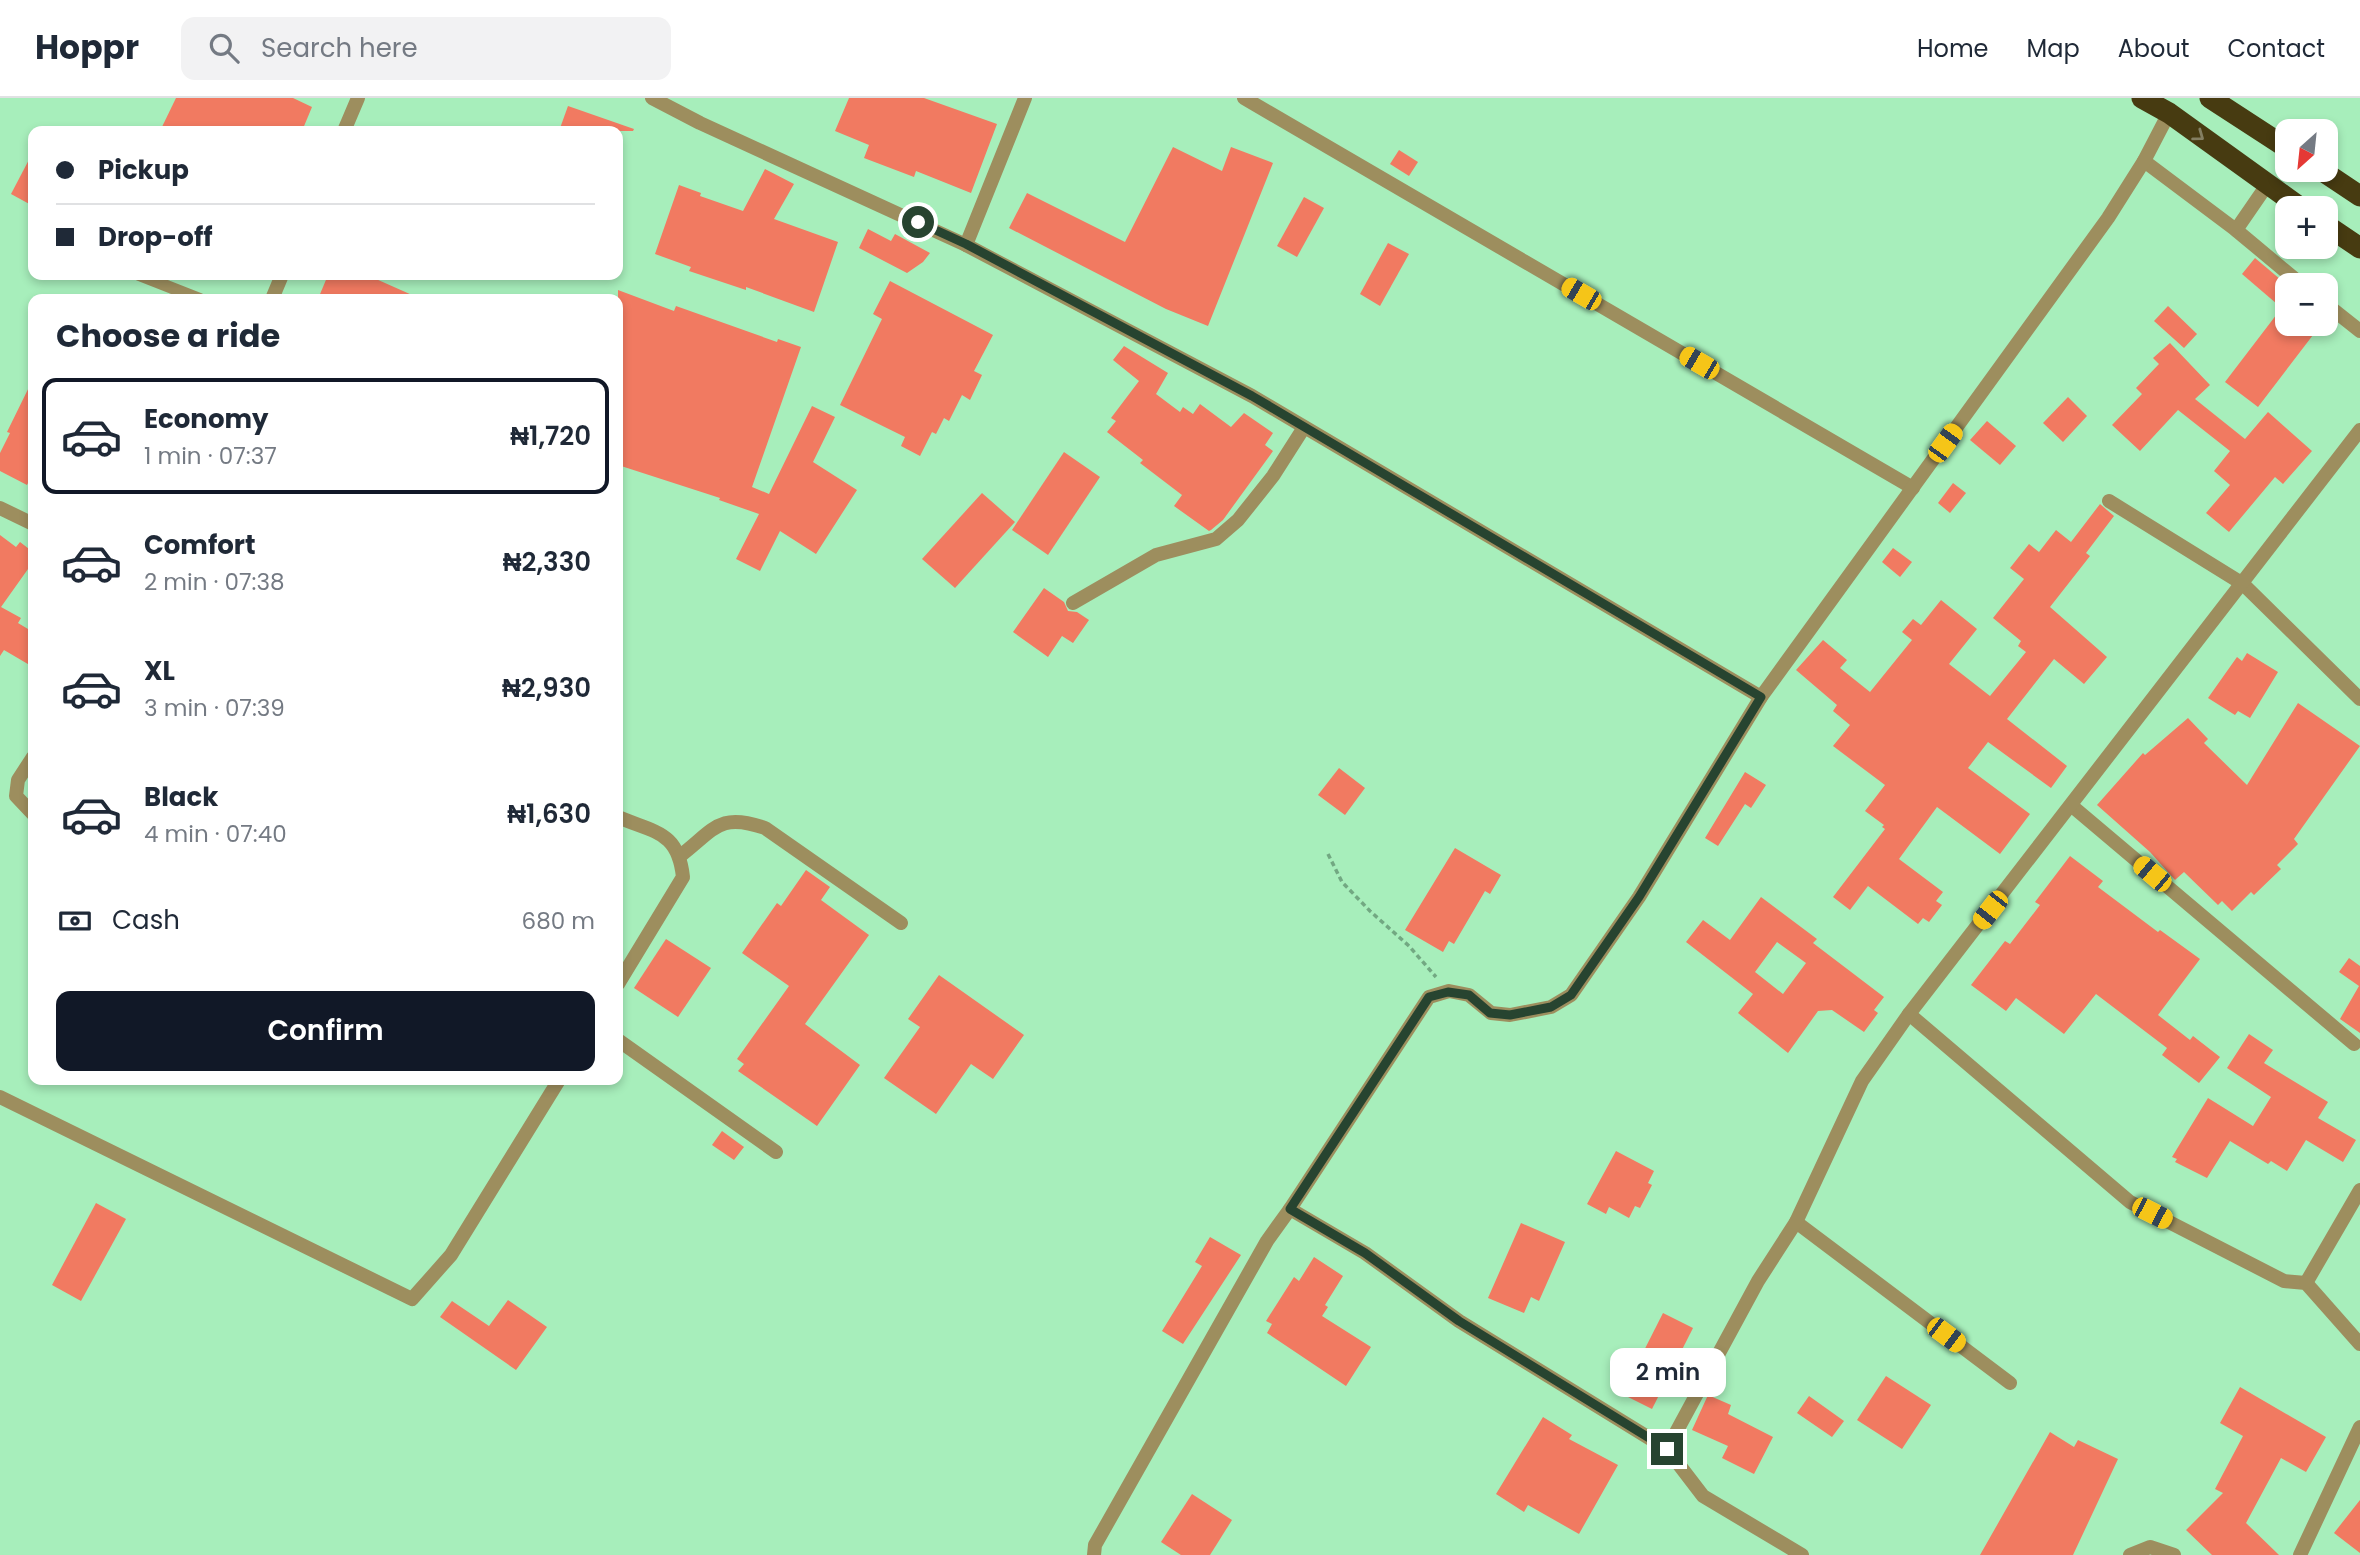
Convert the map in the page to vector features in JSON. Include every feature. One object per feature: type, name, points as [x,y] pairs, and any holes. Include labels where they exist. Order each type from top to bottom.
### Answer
[{"type":"highway","points":[[2142,98],[2169,113],[2283,196]]},
{"type":"highway","points":[[2210,98],[2275,140]]},
{"type":"highway","points":[[2338,181],[2360,196]]},
{"type":"highway","points":[[2338,233],[2360,248]]},
{"type":"street","points":[[346,126],[358,98]]},
{"type":"street","points":[[652,98],[700,123],[966,244],[1252,396],[1303,429],[1761,697]]},
{"type":"street","points":[[966,244],[1025,98]]},
{"type":"street","points":[[1244,98],[1913,488]]},
{"type":"street","points":[[1091,1552],[1267,1241],[1429,997],[1448,992],[1469,995],[1490,1013],[1510,1015],[1551,1007],[1571,995],[1639,897],[1761,697],[2108,218],[2144,161],[2169,113]]},
{"type":"street","points":[[2144,161],[2236,230],[2288,273]]},
{"type":"street","points":[[2236,230],[2267,185]]},
{"type":"street","points":[[2338,314],[2360,331]]},
{"type":"street","points":[[1073,603],[1156,555],[1216,539],[1238,520],[1303,429]]},
{"type":"street","points":[[1667,1449],[1758,1280],[1796,1222],[1862,1081],[1909,1014],[2360,430]]},
{"type":"street","points":[[2109,501],[2243,584],[2360,699]]},
{"type":"street","points":[[0,508],[28,522]]},
{"type":"street","points":[[28,765],[18,780],[16,796],[28,809]]},
{"type":"street","points":[[2072,806],[2354,1044]]},
{"type":"street","points":[[623,819],[670,839],[680,856],[683,877],[623,976]]},
{"type":"street","points":[[680,856],[725,821],[743,821],[765,828],[901,923]]},
{"type":"street","points":[[1909,1014],[2130,1202],[2284,1281],[2306,1283],[2360,1344]]},
{"type":"street","points":[[623,1044],[776,1152]]},
{"type":"street","points":[[0,1097],[412,1299],[451,1255],[553,1085]]},
{"type":"street","points":[[2306,1283],[2360,1190]]},
{"type":"street","points":[[1290,1209],[1365,1253],[1459,1321],[1667,1449],[1703,1496],[1802,1555]]},
{"type":"street","points":[[1796,1222],[2010,1383]]},
{"type":"street","points":[[2300,1555],[2360,1427]]},
{"type":"street","points":[[2130,1555],[2150,1546],[2174,1555]]},
{"type":"lane","points":[[152,280],[187,294]]},
{"type":"path","points":[[1328,854],[1342,882],[1409,946],[1448,992]]},
{"type":"building","points":[[176,98],[293,98],[312,107],[304,126],[162,126]]},
{"type":"building","points":[[849,98],[924,98],[997,124],[971,193],[916,171],[914,177],[864,158],[869,145],[835,131]]},
{"type":"building","points":[[568,106],[634,129],[623,131],[623,126],[561,126]]},
{"type":"building","points":[[1173,147],[1222,171],[1231,147],[1273,163],[1208,326],[1166,309],[1009,228],[1027,193],[1125,242]]},
{"type":"building","points":[[1399,150],[1418,162],[1409,176],[1390,164]]},
{"type":"building","points":[[28,162],[28,203],[11,194]]},
{"type":"building","points":[[765,169],[794,184],[774,219],[838,242],[814,312],[746,287],[746,290],[689,271],[691,267],[655,254],[679,185],[701,193],[700,196],[743,211]]},
{"type":"building","points":[[1304,197],[1324,208],[1297,257],[1277,246]]},
{"type":"building","points":[[868,229],[891,241],[895,234],[930,253],[923,262],[907,273],[859,248]]},
{"type":"building","points":[[1388,243],[1409,254],[1380,306],[1360,294]]},
{"type":"building","points":[[2255,258],[2275,275],[2275,302],[2242,274]]},
{"type":"building","points":[[326,280],[378,280],[410,294],[320,294]]},
{"type":"building","points":[[890,281],[993,335],[974,371],[982,375],[970,400],[962,395],[949,421],[944,418],[936,434],[932,432],[920,456],[901,446],[905,437],[840,405],[882,319],[873,314]]},
{"type":"building","points":[[618,290],[674,311],[676,306],[777,342],[778,339],[801,347],[752,487],[769,494],[812,406],[835,417],[813,462],[857,490],[816,554],[780,531],[760,571],[736,559],[759,514],[719,500],[720,498],[623,467],[623,294],[618,294]]},
{"type":"building","points":[[2168,306],[2197,334],[2184,348],[2154,321]]},
{"type":"building","points":[[2275,317],[2275,336],[2312,336],[2258,407],[2225,382]]},
{"type":"building","points":[[2170,343],[2210,385],[2195,399],[2245,439],[2268,412],[2312,451],[2283,484],[2275,477],[2229,532],[2206,513],[2230,485],[2214,471],[2230,451],[2178,410],[2140,451],[2112,425],[2142,394],[2136,388],[2159,364],[2153,358]]},
{"type":"building","points":[[1124,346],[1168,373],[1156,394],[1180,412],[1183,407],[1193,414],[1200,404],[1231,427],[1244,413],[1273,433],[1265,445],[1273,451],[1223,520],[1209,531],[1174,506],[1182,495],[1140,463],[1143,460],[1107,432],[1116,421],[1111,418],[1139,381],[1113,360]]},
{"type":"building","points":[[28,389],[27,485],[0,471],[0,453],[10,433],[7,432]]},
{"type":"building","points":[[2068,397],[2087,416],[2063,442],[2043,423]]},
{"type":"building","points":[[1987,421],[2016,446],[2000,465],[1970,440]]},
{"type":"building","points":[[1064,452],[1100,477],[1048,555],[1012,530]]},
{"type":"building","points":[[1953,483],[1966,493],[1950,513],[1938,503]]},
{"type":"building","points":[[982,493],[1015,522],[955,588],[922,559]]},
{"type":"building","points":[[2100,504],[2114,516],[2086,553],[2090,556],[2050,607],[2107,657],[2084,684],[2054,659],[2007,719],[2067,766],[2051,788],[1988,742],[1968,768],[2030,814],[2000,854],[1937,807],[1899,859],[1943,892],[1936,901],[1942,905],[1929,922],[1923,918],[1918,924],[1868,886],[1850,910],[1833,897],[1885,829],[1882,827],[1884,825],[1865,811],[1885,785],[1833,746],[1850,725],[1833,711],[1837,705],[1796,670],[1823,640],[1847,660],[1840,668],[1870,692],[1912,640],[1902,632],[1913,619],[1921,625],[1941,600],[1977,629],[1949,664],[1990,696],[2026,652],[2018,646],[2021,641],[1993,618],[2024,579],[2010,568],[2029,544],[2039,552],[2056,530],[2071,542]]},
{"type":"building","points":[[0,535],[16,547],[20,542],[28,548],[28,569],[1,607],[21,618],[18,623],[28,629],[28,664],[4,650],[0,656]]},
{"type":"building","points":[[1893,548],[1912,562],[1900,577],[1882,562]]},
{"type":"building","points":[[1044,588],[1064,602],[1068,611],[1077,612],[1089,620],[1073,643],[1062,636],[1048,657],[1013,632]]},
{"type":"building","points":[[2247,653],[2278,672],[2250,718],[2238,711],[2235,715],[2208,698],[2237,657],[2242,661]]},
{"type":"building","points":[[2298,703],[2360,746],[2294,839],[2298,844],[2277,865],[2281,869],[2254,895],[2251,892],[2232,911],[2222,901],[2218,905],[2184,872],[2175,880],[2150,852],[2097,805],[2143,753],[2145,755],[2188,718],[2208,739],[2204,743],[2247,785]]},
{"type":"building","points":[[1339,768],[1365,788],[1345,815],[1318,795]]},
{"type":"building","points":[[1745,772],[1766,785],[1751,808],[1745,804],[1718,846],[1705,838]]},
{"type":"building","points":[[1455,848],[1501,875],[1490,894],[1485,891],[1454,944],[1449,941],[1443,952],[1405,930]]},
{"type":"building","points":[[2070,856],[2103,881],[2098,887],[2158,932],[2160,930],[2200,959],[2158,1015],[2190,1040],[2193,1036],[2220,1057],[2199,1083],[2162,1055],[2167,1048],[2096,994],[2064,1034],[2016,998],[2006,1011],[1971,985],[2005,941],[2010,944],[2040,905],[2035,902]]},
{"type":"building","points":[[806,870],[830,887],[821,900],[869,935],[805,1024],[860,1065],[817,1126],[738,1071],[744,1064],[737,1059],[789,986],[742,953],[777,903],[781,906]]},
{"type":"building","points":[[1761,897],[1817,939],[1813,943],[1884,997],[1874,1010],[1878,1013],[1864,1032],[1832,1010],[1818,1011],[1788,1053],[1738,1013],[1753,994],[1686,942],[1703,920],[1730,940]],"holes":[[[1777,942],[1806,963],[1783,994],[1755,972]]]},
{"type":"building","points":[[666,939],[711,968],[678,1017],[634,988]]},
{"type":"building","points":[[2349,958],[2360,966],[2360,1033],[2340,1019],[2359,986],[2339,972]]},
{"type":"building","points":[[939,975],[1024,1035],[993,1079],[971,1064],[936,1114],[884,1078],[920,1027],[908,1019]]},
{"type":"building","points":[[2249,1034],[2273,1050],[2264,1063],[2328,1102],[2318,1118],[2356,1140],[2343,1162],[2306,1140],[2287,1171],[2271,1161],[2268,1164],[2230,1141],[2207,1178],[2175,1162],[2177,1159],[2172,1157],[2208,1098],[2253,1126],[2271,1097],[2227,1068]]},
{"type":"building","points":[[722,1131],[744,1147],[734,1160],[712,1145]]},
{"type":"building","points":[[1616,1151],[1654,1171],[1648,1183],[1652,1185],[1640,1208],[1635,1206],[1629,1218],[1609,1207],[1606,1214],[1587,1204]]},
{"type":"building","points":[[96,1203],[126,1219],[81,1301],[52,1285]]},
{"type":"building","points":[[1521,1223],[1565,1242],[1539,1301],[1531,1297],[1524,1313],[1488,1298]]},
{"type":"building","points":[[1210,1237],[1241,1255],[1183,1344],[1162,1331],[1202,1266],[1195,1262]]},
{"type":"building","points":[[1314,1257],[1343,1276],[1325,1305],[1328,1307],[1322,1316],[1371,1347],[1346,1386],[1267,1333],[1272,1324],[1266,1321],[1294,1277],[1299,1281]]},
{"type":"building","points":[[508,1300],[547,1327],[516,1370],[440,1317],[452,1301],[489,1326]]},
{"type":"building","points":[[1663,1313],[1693,1328],[1652,1409],[1622,1394]]},
{"type":"building","points":[[1886,1376],[1931,1405],[1902,1449],[1857,1420]]},
{"type":"building","points":[[2240,1387],[2326,1437],[2306,1472],[2281,1458],[2246,1523],[2279,1555],[2212,1555],[2186,1530],[2223,1493],[2215,1489],[2243,1436],[2220,1423]]},
{"type":"building","points":[[1708,1395],[1731,1405],[1728,1414],[1773,1437],[1754,1474],[1722,1458],[1728,1446],[1692,1430]]},
{"type":"building","points":[[1809,1396],[1844,1421],[1832,1437],[1797,1413]]},
{"type":"building","points":[[1543,1417],[1572,1435],[1569,1439],[1618,1465],[1579,1534],[1528,1505],[1524,1512],[1496,1494]]},
{"type":"building","points":[[2050,1432],[2074,1447],[2078,1440],[2118,1459],[2073,1555],[1980,1555]]},
{"type":"building","points":[[1192,1494],[1232,1520],[1210,1555],[1181,1555],[1161,1542]]},
{"type":"building","points":[[2360,1500],[2360,1553],[2334,1533]]},
{"type":"route","points":[[918,222],[966,244],[1252,396],[1303,429],[1761,697],[1639,897],[1571,995],[1551,1007],[1510,1015],[1490,1013],[1469,995],[1448,992],[1429,997],[1290,1209],[1365,1253],[1459,1321],[1667,1449]]}]
